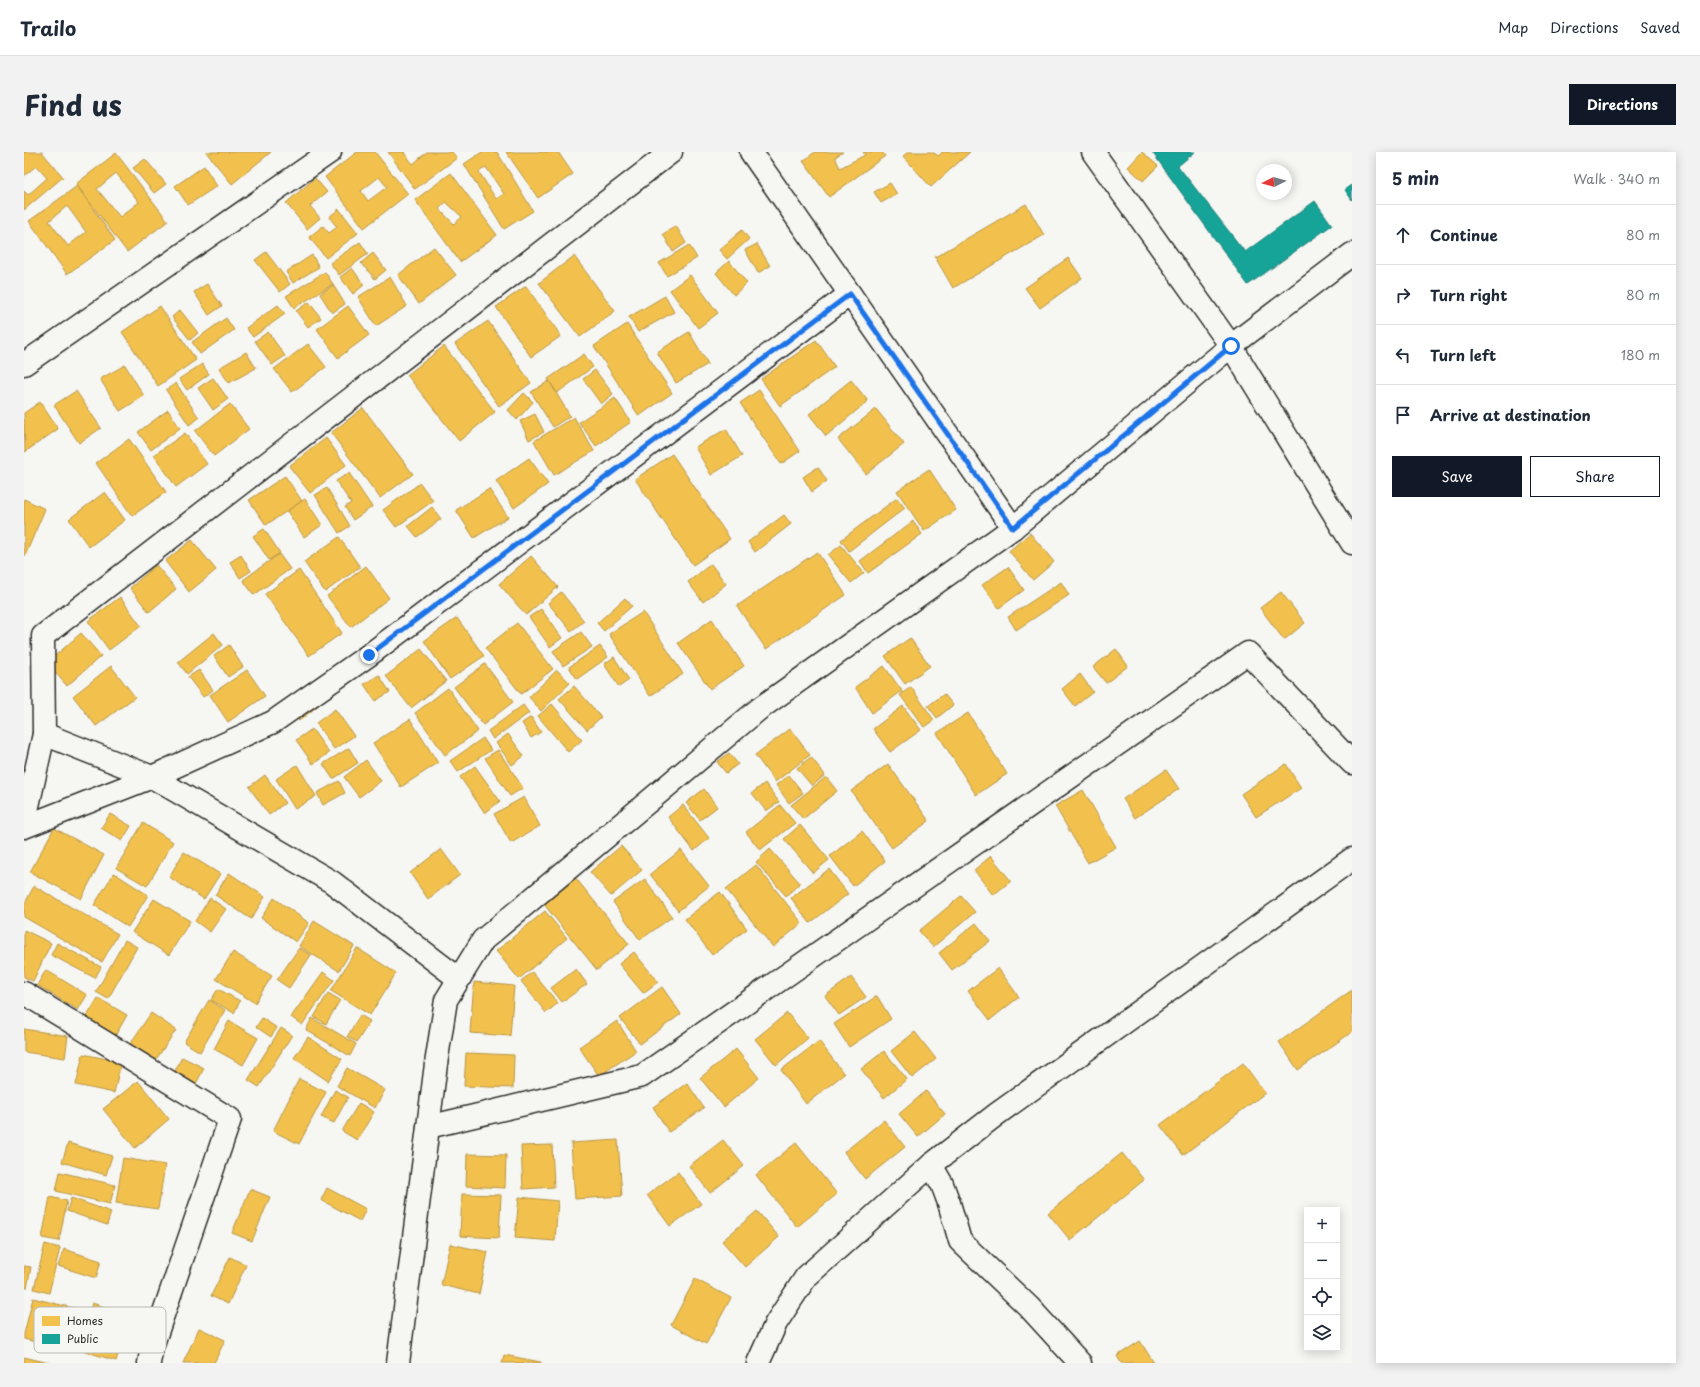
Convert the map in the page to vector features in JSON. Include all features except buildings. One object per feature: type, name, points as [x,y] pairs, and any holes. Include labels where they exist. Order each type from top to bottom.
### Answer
[{"type":"street","points":[[24,364],[330,152]]},
{"type":"street","points":[[24,824],[44,734],[43,636],[671,152]]},
{"type":"street","points":[[751,152],[1013,528]]},
{"type":"street","points":[[1100,154],[1231,346],[1352,543]]},
{"type":"street","points":[[398,1363],[446,1000],[483,940],[759,709],[1013,528],[1231,346],[1352,254]]},
{"type":"street","points":[[24,827],[152,777],[273,722],[376,650],[850,294]]},
{"type":"street","points":[[428,1127],[642,1076],[1248,653],[1352,763]]},
{"type":"street","points":[[44,734],[152,777],[332,882],[459,979]]},
{"type":"street","points":[[758,1363],[776,1323],[806,1277],[931,1165],[997,1114],[1352,859]]},
{"type":"street","points":[[24,993],[230,1119],[166,1307]]},
{"type":"street","points":[[931,1165],[942,1184],[960,1241],[1029,1307],[1080,1363]]},
{"type":"street","points":[[149,1363],[151,1353]]},
{"type":"route","points":[[369,655],[850,294],[1013,528],[1231,346]]}]
